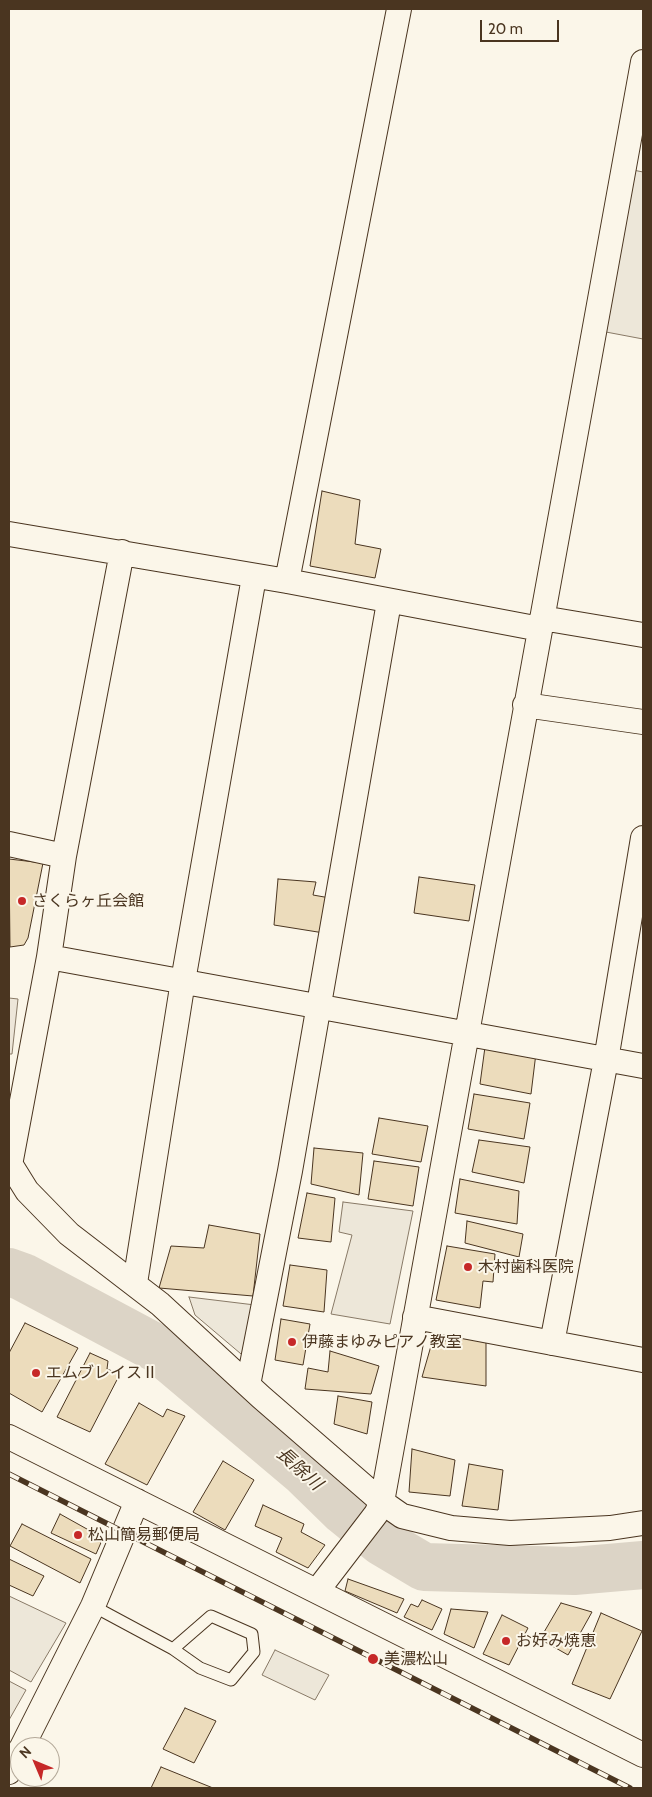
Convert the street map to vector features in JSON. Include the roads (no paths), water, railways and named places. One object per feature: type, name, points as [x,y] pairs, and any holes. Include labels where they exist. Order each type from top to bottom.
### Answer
[{"type":"street","points":[[286,581],[399,9]]},
{"type":"street","points":[[317,1591],[379,1508],[643,62]]},
{"type":"street","points":[[9,534],[286,581],[389,602],[541,624],[643,635]]},
{"type":"street","points":[[122,552],[64,856],[49,957],[9,1164],[27,1191],[69,1234],[135,1283],[248,1385],[379,1508],[402,1516],[451,1528],[501,1532],[610,1528],[643,1524]]},
{"type":"street","points":[[135,1283],[183,981],[254,577]]},
{"type":"street","points":[[248,1385],[319,1007],[389,602]]},
{"type":"street","points":[[525,704],[643,722]]},
{"type":"street","points":[[552,1344],[606,1060],[643,838]]},
{"type":"street","points":[[9,844],[64,856]]},
{"type":"street","points":[[49,957],[643,1066]]},
{"type":"street","points":[[415,1317],[643,1360]]},
{"type":"street","points":[[9,1437],[643,1755]]},
{"type":"street","points":[[27,1737],[93,1606],[137,1501]]},
{"type":"lane","points":[[93,1606],[173,1649],[200,1668],[231,1680],[254,1652],[252,1634],[211,1616],[173,1649]]},
{"type":"waterway","name":"長除川","points":[[9,1272],[23,1277],[158,1349],[305,1473],[344,1511],[382,1542],[424,1567],[574,1571],[643,1565]]},
{"type":"railway","points":[[9,1474],[630,1788]]},
{"type":"place","name":"さくらヶ丘会館","points":[[22,901]]},
{"type":"place","name":"木村歯科医院","points":[[468,1267]]},
{"type":"place","name":"伊藤まゆみピアノ教室","points":[[292,1342]]},
{"type":"place","name":"エムブレイスⅡ","points":[[36,1373]]},
{"type":"place","name":"松山簡易郵便局","points":[[78,1535]]},
{"type":"place","name":"お好み焼恵","points":[[506,1641]]},
{"type":"place","name":"美濃松山","points":[[373,1659]]}]
